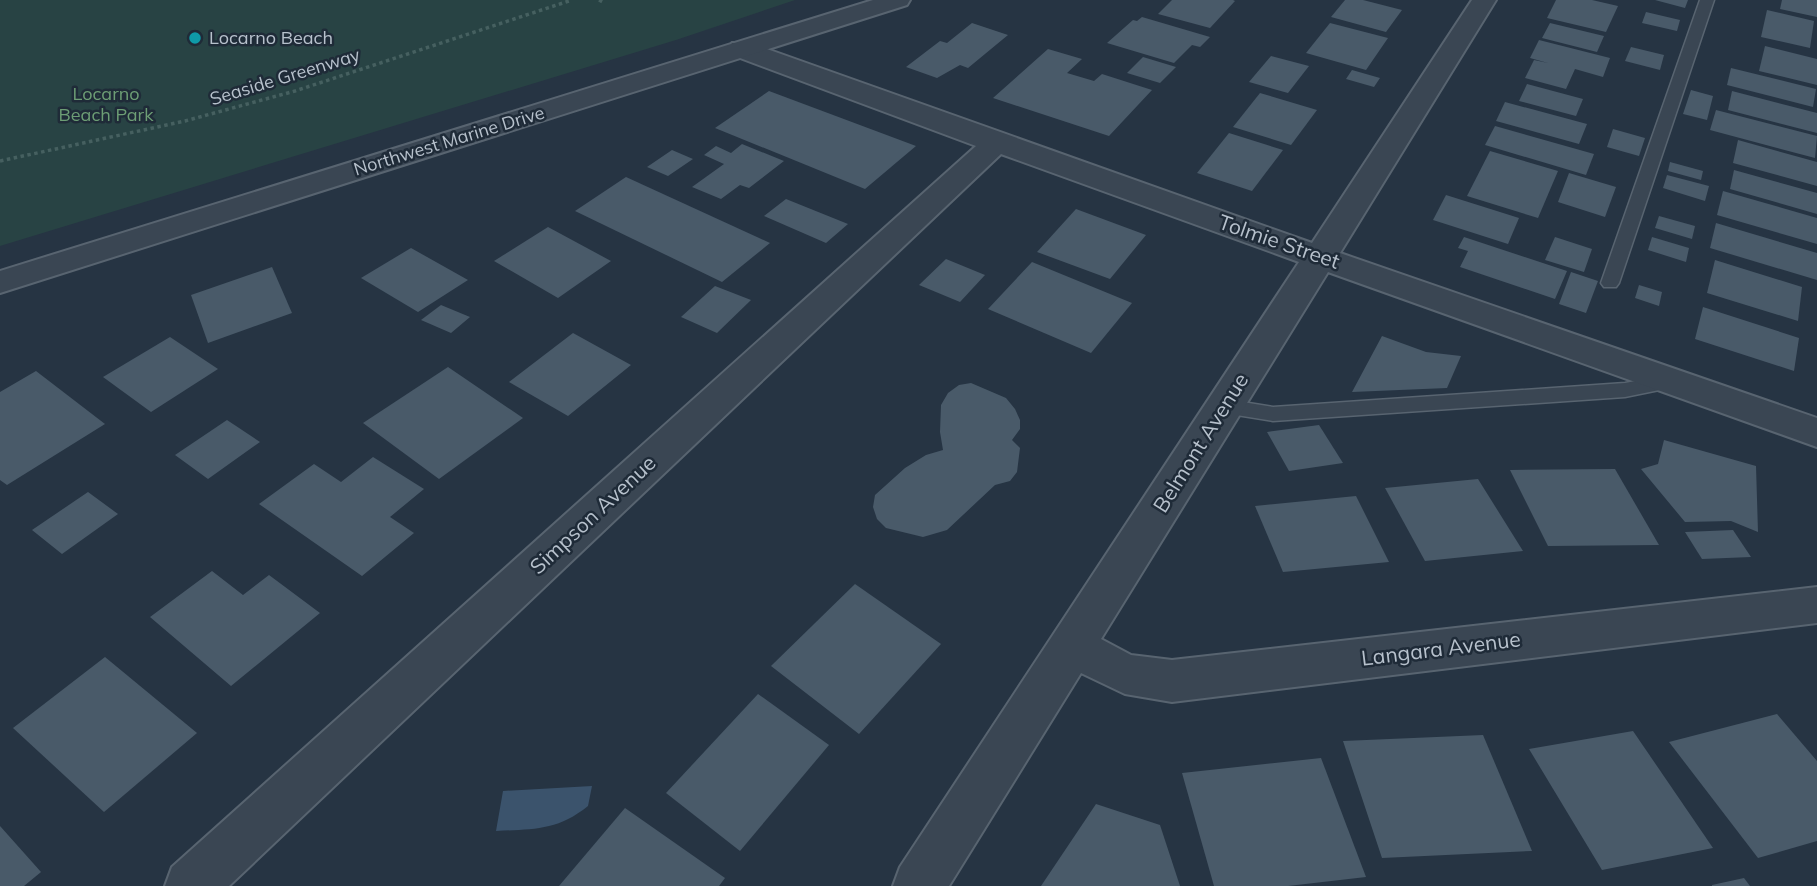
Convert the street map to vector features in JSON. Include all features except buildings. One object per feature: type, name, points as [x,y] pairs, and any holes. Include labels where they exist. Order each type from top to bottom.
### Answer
[{"type":"street","name":"Northwest Marine Drive","points":[[0,282],[898,0]]},
{"type":"street","name":"Belmont Avenue","points":[[919,886],[1484,0]]},
{"type":"street","name":"Tolmie Street","points":[[741,49],[996,143],[1817,433]]},
{"type":"street","name":"Simpson Avenue","points":[[191,886],[996,143]]},
{"type":"street","name":"Langara Avenue","points":[[1072,646],[1125,674],[1172,681],[1817,605]]},
{"type":"lane","points":[[1610,283],[1707,0]]},
{"type":"lane","points":[[1224,406],[1273,414],[1625,390],[1672,382]]},
{"type":"path","name":"Seaside Greenway","points":[[0,161],[185,121],[295,91],[572,0]]},
{"type":"green space","name":"Locarno Beach Park","points":[[0,0],[795,0],[676,40],[0,246]]},
{"type":"water","points":[[592,786],[588,806],[566,820],[544,827],[496,831],[503,791]]},
{"type":"place","name":"Locarno Beach","points":[[195,38]]}]
